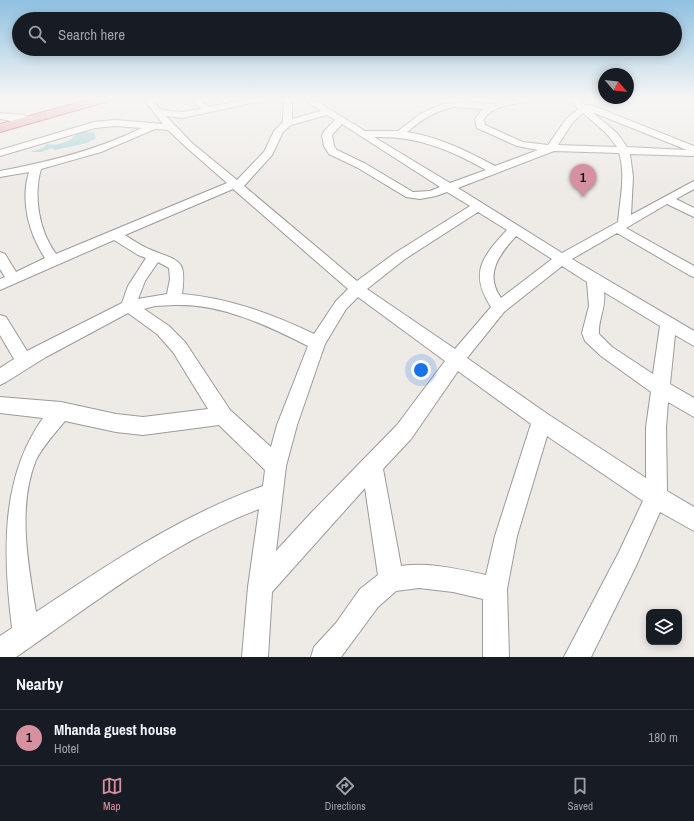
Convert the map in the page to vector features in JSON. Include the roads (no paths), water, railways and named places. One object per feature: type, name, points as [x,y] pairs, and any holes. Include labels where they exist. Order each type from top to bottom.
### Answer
[{"type":"street","points":[[0,153],[82,129]]},
{"type":"street","points":[[0,174],[36,167],[104,149],[139,129]]},
{"type":"street","points":[[173,129],[189,145],[357,289],[542,421],[656,497],[694,520]]},
{"type":"street","points":[[0,285],[54,260],[123,234],[237,185],[268,153],[282,129]]},
{"type":"street","points":[[332,129],[327,135],[329,146],[333,152],[362,166],[400,190],[410,195],[420,196],[432,194],[550,149],[558,140],[564,129]]},
{"type":"street","points":[[355,129],[668,325],[694,339]]},
{"type":"street","points":[[400,134],[407,129]]},
{"type":"street","points":[[486,129],[520,144],[550,149],[694,153]]},
{"type":"street","points":[[607,129],[620,143],[624,151],[628,169],[620,225]]},
{"type":"street","points":[[640,129],[694,149]]},
{"type":"street","points":[[363,134],[400,134],[451,148],[494,170]]},
{"type":"street","points":[[36,167],[30,194],[45,249],[54,260]]},
{"type":"street","points":[[260,587],[404,432],[456,360],[499,308],[563,258],[694,184]]},
{"type":"street","points":[[667,199],[694,213]]},
{"type":"street","points":[[255,657],[260,587],[271,494],[276,466],[288,425],[317,343],[337,312],[357,289],[400,256],[479,206]]},
{"type":"street","points":[[620,225],[694,272]]},
{"type":"street","points":[[499,308],[486,285],[487,272],[491,260],[500,246],[516,229]]},
{"type":"street","points":[[123,234],[143,252],[173,263],[176,268],[177,279],[174,300]]},
{"type":"street","points":[[129,306],[130,294],[135,283],[155,256]]},
{"type":"street","points":[[0,257],[13,279]]},
{"type":"street","points":[[594,279],[597,294],[597,307],[591,330],[591,337],[610,354],[660,388],[694,408]]},
{"type":"street","points":[[0,377],[24,362],[129,306],[157,300],[218,304],[266,318],[317,343]]},
{"type":"street","points":[[129,306],[163,330],[179,347],[223,416],[276,466]]},
{"type":"street","points":[[0,321],[24,362]]},
{"type":"street","points":[[577,657],[627,560],[656,497],[656,427],[668,325]]},
{"type":"street","points":[[0,405],[61,411],[116,423],[143,426],[223,416]]},
{"type":"street","points":[[26,633],[18,572],[16,517],[19,482],[27,458],[38,438],[61,411]]},
{"type":"street","points":[[496,657],[495,589],[506,536],[542,421]]},
{"type":"street","points":[[372,465],[391,580]]},
{"type":"street","points":[[0,652],[106,580],[175,537],[230,509],[271,494]]},
{"type":"street","points":[[324,657],[345,632],[369,598],[391,580],[419,576],[453,580],[495,589]]},
{"type":"water","points":[[80,131],[94,132],[96,138],[87,143],[55,150],[52,148],[42,152],[30,152],[43,148],[47,144],[61,144]]},
{"type":"place","name":"Mhanda guest house","points":[[583,197]]}]
